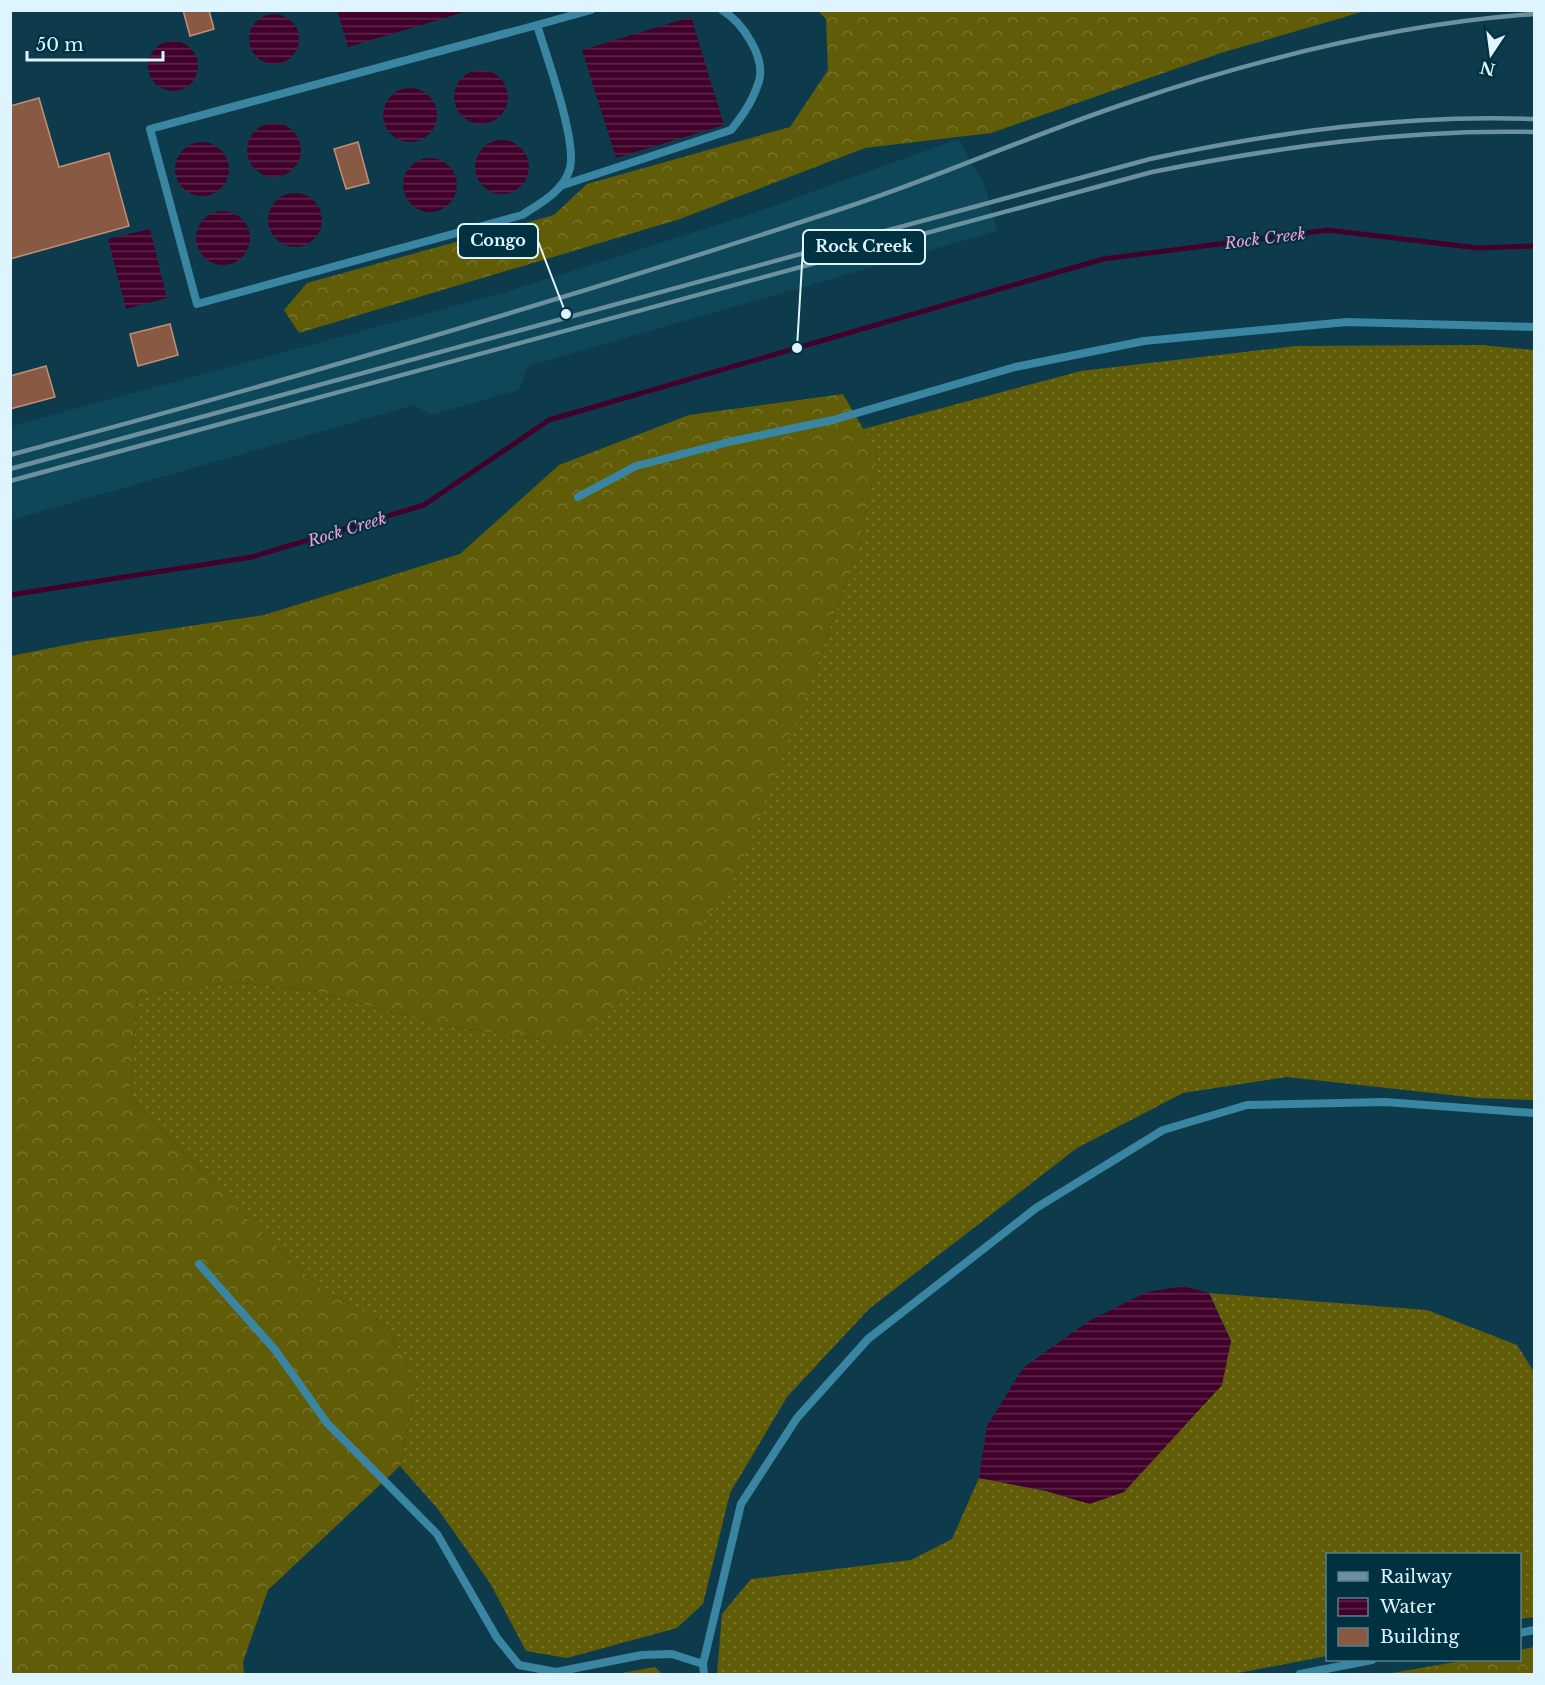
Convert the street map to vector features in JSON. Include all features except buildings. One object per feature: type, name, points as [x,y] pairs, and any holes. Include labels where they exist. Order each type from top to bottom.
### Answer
[{"type":"lane","points":[[537,25],[566,127],[571,156],[570,169],[560,186],[546,200],[522,215],[197,304],[150,129],[591,10]]},
{"type":"lane","points":[[560,186],[731,130],[749,107],[760,78],[753,42],[731,16],[722,10]]},
{"type":"lane","points":[[578,497],[636,466],[733,441],[832,420],[1015,367],[1144,341],[1347,322],[1534,327]]},
{"type":"lane","points":[[704,1674],[703,1664],[741,1504],[797,1418],[868,1339],[1036,1208],[1163,1130],[1247,1106],[1385,1102],[1534,1113]]},
{"type":"lane","points":[[199,1264],[276,1351],[327,1423],[436,1534],[497,1638],[519,1665],[556,1672],[642,1655],[672,1654],[703,1664]]},
{"type":"lane","points":[[1300,1674],[1362,1661]]},
{"type":"shaded area","points":[[958,139],[985,186],[997,231],[528,366],[519,390],[431,415],[414,405],[11,520],[11,426],[506,292],[751,214]]},
{"type":"green space","points":[[818,11],[1365,11],[1221,53],[991,133],[865,148],[680,219],[299,333],[284,310],[307,283],[554,215],[587,184],[790,127],[828,70],[826,19]]},
{"type":"green space","points":[[1481,345],[1534,350],[1534,1100],[1478,1098],[1287,1077],[1183,1093],[1077,1148],[869,1309],[787,1397],[730,1493],[703,1604],[677,1628],[567,1658],[526,1651],[490,1583],[437,1508],[400,1466],[417,1384],[386,1325],[320,1287],[253,1225],[130,1096],[137,996],[232,982],[315,991],[440,1025],[568,1044],[779,759],[815,672],[861,538],[878,454],[863,429],[1081,371],[1295,346]]},
{"type":"green space","points":[[843,394],[878,454],[861,538],[815,672],[736,876],[683,952],[568,1044],[440,1025],[315,991],[232,982],[137,996],[130,1096],[253,1225],[320,1287],[386,1325],[417,1384],[400,1466],[268,1590],[243,1662],[244,1674],[11,1674],[11,656],[81,642],[264,615],[460,554],[559,465],[689,415]]},
{"type":"green space","points":[[1209,1293],[1427,1310],[1517,1345],[1534,1372],[1534,1617],[1521,1619],[1521,1553],[1326,1553],[1326,1656],[1233,1674],[717,1674],[722,1614],[751,1579],[911,1560],[952,1539],[979,1478],[1046,1491],[1090,1504],[1231,1341]]},
{"type":"green space","points":[[1534,1647],[1534,1674],[1386,1674],[1461,1661],[1521,1661],[1521,1650]]},
{"type":"green space","points":[[655,1667],[662,1674],[616,1674]]},
{"type":"water","points":[[337,10],[468,10],[468,11],[348,47]]},
{"type":"water","points":[[274,14],[292,21],[299,39],[292,57],[274,64],[256,57],[249,39],[256,21]]},
{"type":"water","points":[[691,17],[724,125],[616,158],[582,50]]},
{"type":"water","points":[[173,41],[191,48],[198,66],[191,84],[173,91],[155,84],[148,66],[155,48]]},
{"type":"water","points":[[476,70],[486,70],[496,74],[504,82],[508,97],[504,112],[496,120],[486,124],[476,124],[466,120],[458,112],[454,102],[454,92],[458,82],[466,74]]},
{"type":"water","points":[[405,88],[415,88],[425,92],[433,100],[437,115],[433,130],[425,138],[415,142],[405,142],[395,138],[387,130],[383,120],[383,110],[387,100],[395,92]]},
{"type":"water","points":[[269,123],[279,123],[289,127],[297,135],[301,150],[297,165],[289,173],[279,177],[269,177],[259,173],[251,165],[247,155],[247,145],[251,135],[259,127]]},
{"type":"water","points":[[497,140],[507,140],[517,144],[525,152],[529,167],[525,182],[517,190],[507,194],[497,194],[487,190],[479,182],[475,172],[475,162],[479,152],[487,144]]},
{"type":"water","points":[[197,142],[207,142],[217,146],[225,154],[229,169],[225,184],[217,192],[207,196],[197,196],[187,192],[179,184],[175,174],[175,164],[179,154],[187,146]]},
{"type":"water","points":[[425,158],[435,158],[445,162],[453,170],[457,185],[453,200],[445,208],[435,212],[425,212],[415,208],[407,200],[403,190],[403,180],[407,170],[415,162]]},
{"type":"water","points":[[290,193],[300,193],[310,197],[318,205],[322,220],[318,235],[310,243],[300,247],[290,247],[280,243],[272,235],[268,225],[268,215],[272,205],[280,197]]},
{"type":"water","points":[[218,211],[228,211],[238,215],[246,223],[250,238],[246,253],[238,261],[228,265],[218,265],[208,261],[200,253],[196,243],[196,233],[200,223],[208,215]]},
{"type":"water","points":[[150,229],[167,298],[126,309],[108,239]]},
{"type":"water","points":[[1183,1286],[1209,1293],[1231,1341],[1222,1385],[1124,1492],[1090,1504],[1046,1491],[979,1478],[987,1426],[1023,1368],[1089,1321],[1147,1292]]},
{"type":"waterway","name":"Rock Creek","points":[[10,595],[252,557],[424,505],[549,420],[1103,259],[1328,230],[1478,248],[1534,246]]},
{"type":"railway","points":[[10,455],[328,367],[644,272],[853,205],[1095,114],[1229,71],[1329,45],[1380,35],[1431,26],[1534,14]]},
{"type":"railway","points":[[10,469],[1150,159],[1197,149],[1341,127],[1437,119],[1534,119]]},
{"type":"railway","points":[[10,481],[1152,172],[1247,155],[1342,142],[1438,133],[1534,132]]},
{"type":"place","name":"Congo","points":[[566,314]]},
{"type":"place","name":"Rock Creek","points":[[797,348]]}]
